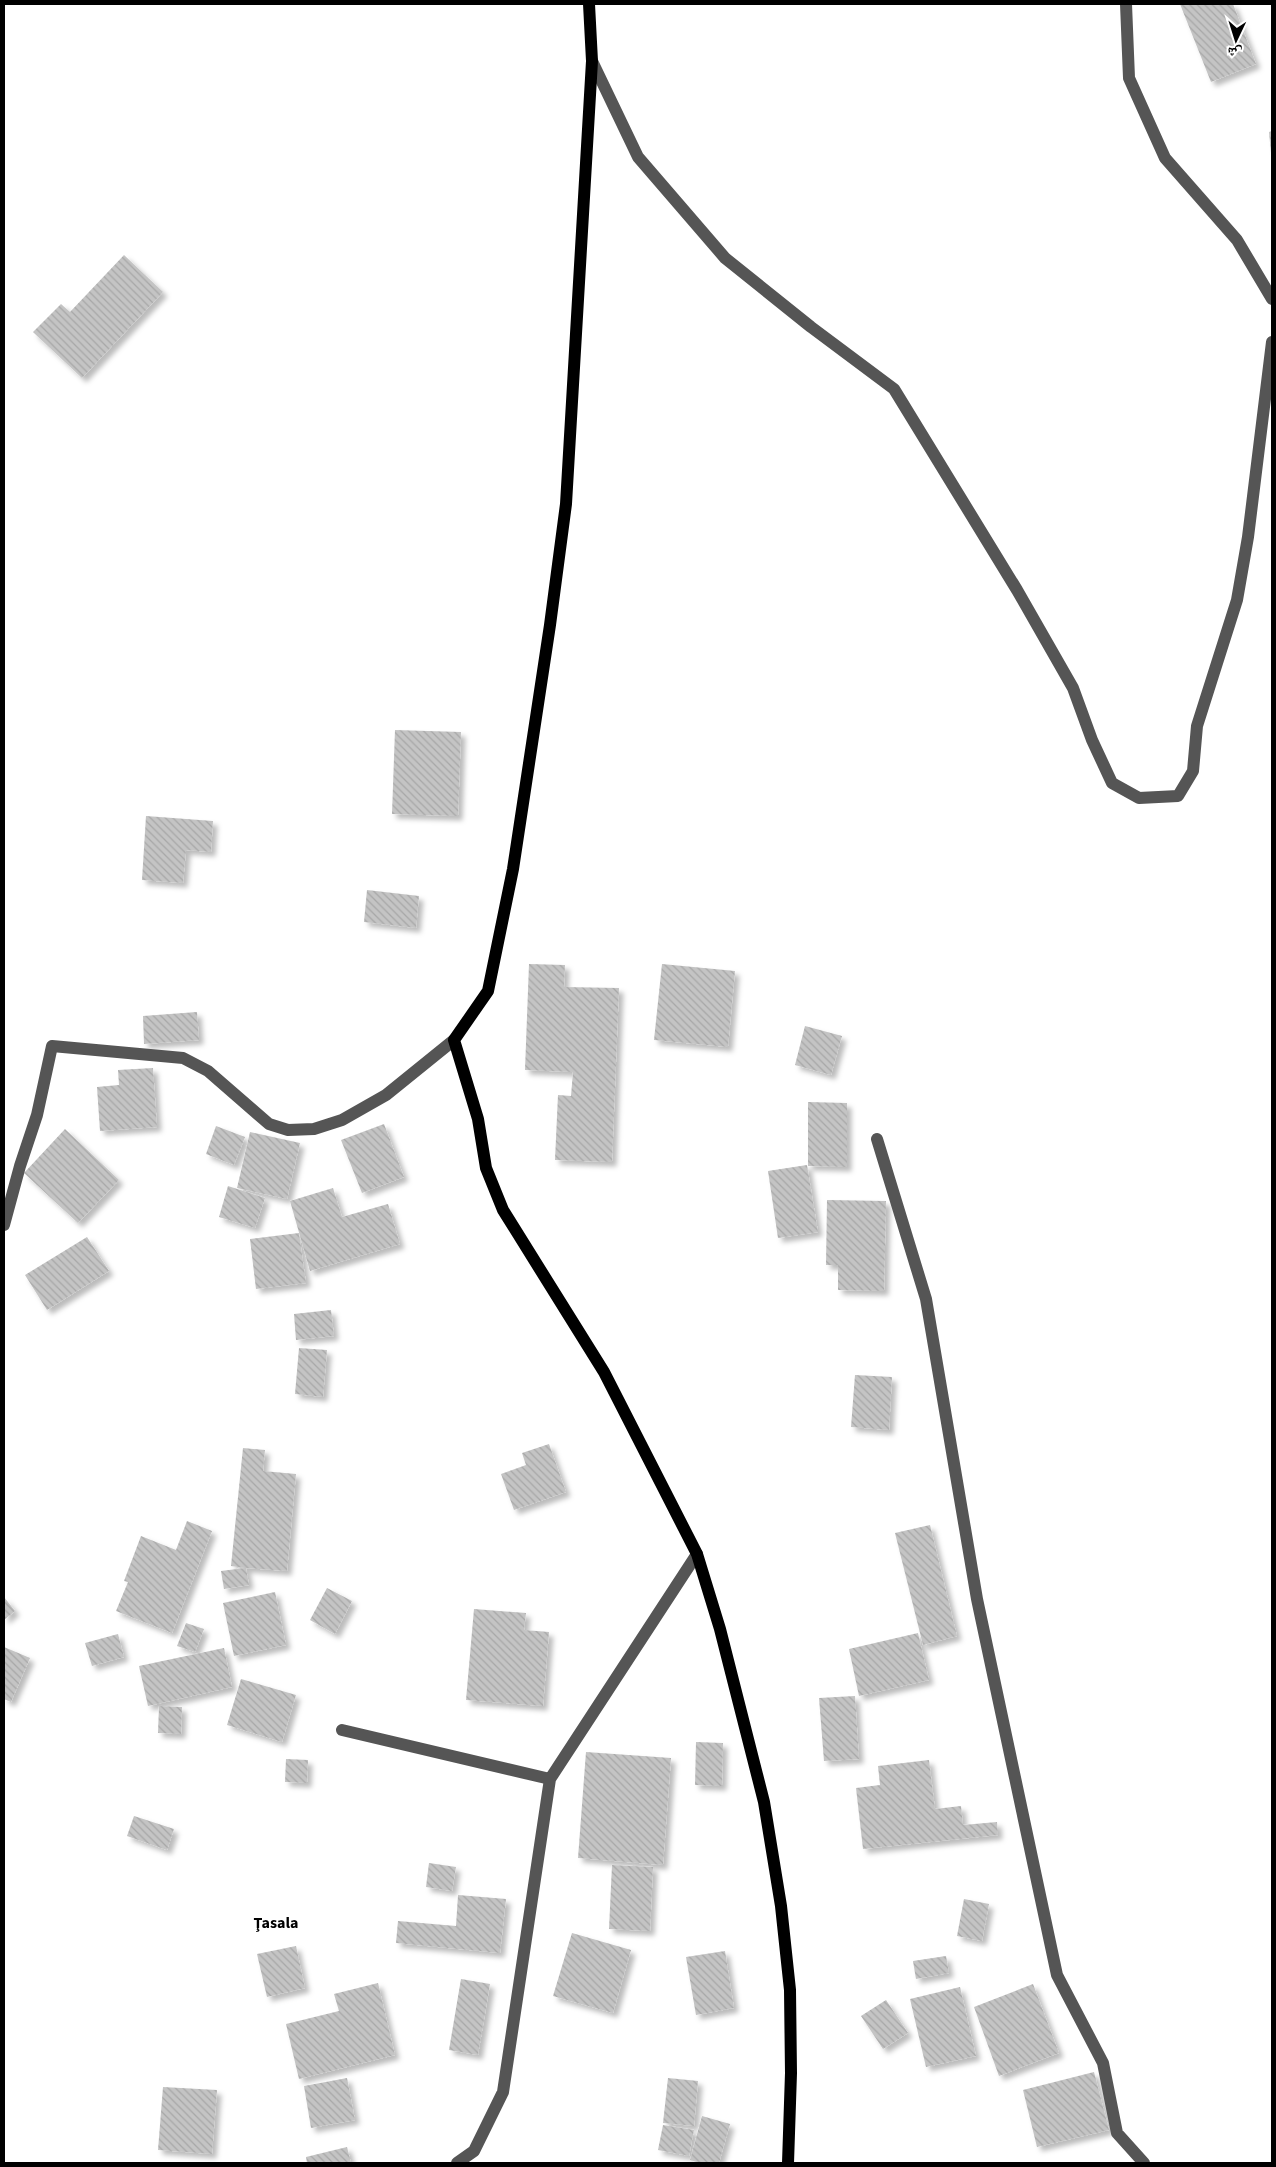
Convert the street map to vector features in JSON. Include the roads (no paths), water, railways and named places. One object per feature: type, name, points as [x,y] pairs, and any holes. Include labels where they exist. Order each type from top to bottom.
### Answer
[{"type":"main road","points":[[589,4],[592,61],[566,504],[550,625],[513,869],[488,990],[454,1040],[478,1119],[486,1168],[503,1210],[604,1372],[697,1554],[720,1629],[764,1802],[781,1906],[790,1990],[791,2073],[788,2163]]},
{"type":"street","points":[[1126,4],[1129,78],[1165,158],[1237,240],[1272,299]]},
{"type":"street","points":[[592,61],[638,157],[725,258],[894,390],[1017,590],[1073,688],[1092,740],[1112,782],[1139,798],[1178,796],[1194,771],[1197,726],[1238,600],[1248,537],[1272,342]]},
{"type":"street","points":[[4,1225],[20,1166],[38,1115],[52,1046],[183,1058],[208,1071],[270,1124],[288,1130],[314,1129],[342,1120],[386,1095],[454,1040]]},
{"type":"street","points":[[877,1139],[926,1299],[977,1599],[1057,1975],[1103,2063],[1117,2134],[1144,2163]]},
{"type":"street","points":[[457,2163],[474,2151],[503,2092],[550,1780],[697,1554]]},
{"type":"street","points":[[342,1730],[550,1780]]},
{"type":"district","name":"Ţasala","points":[[276,1923]]}]
